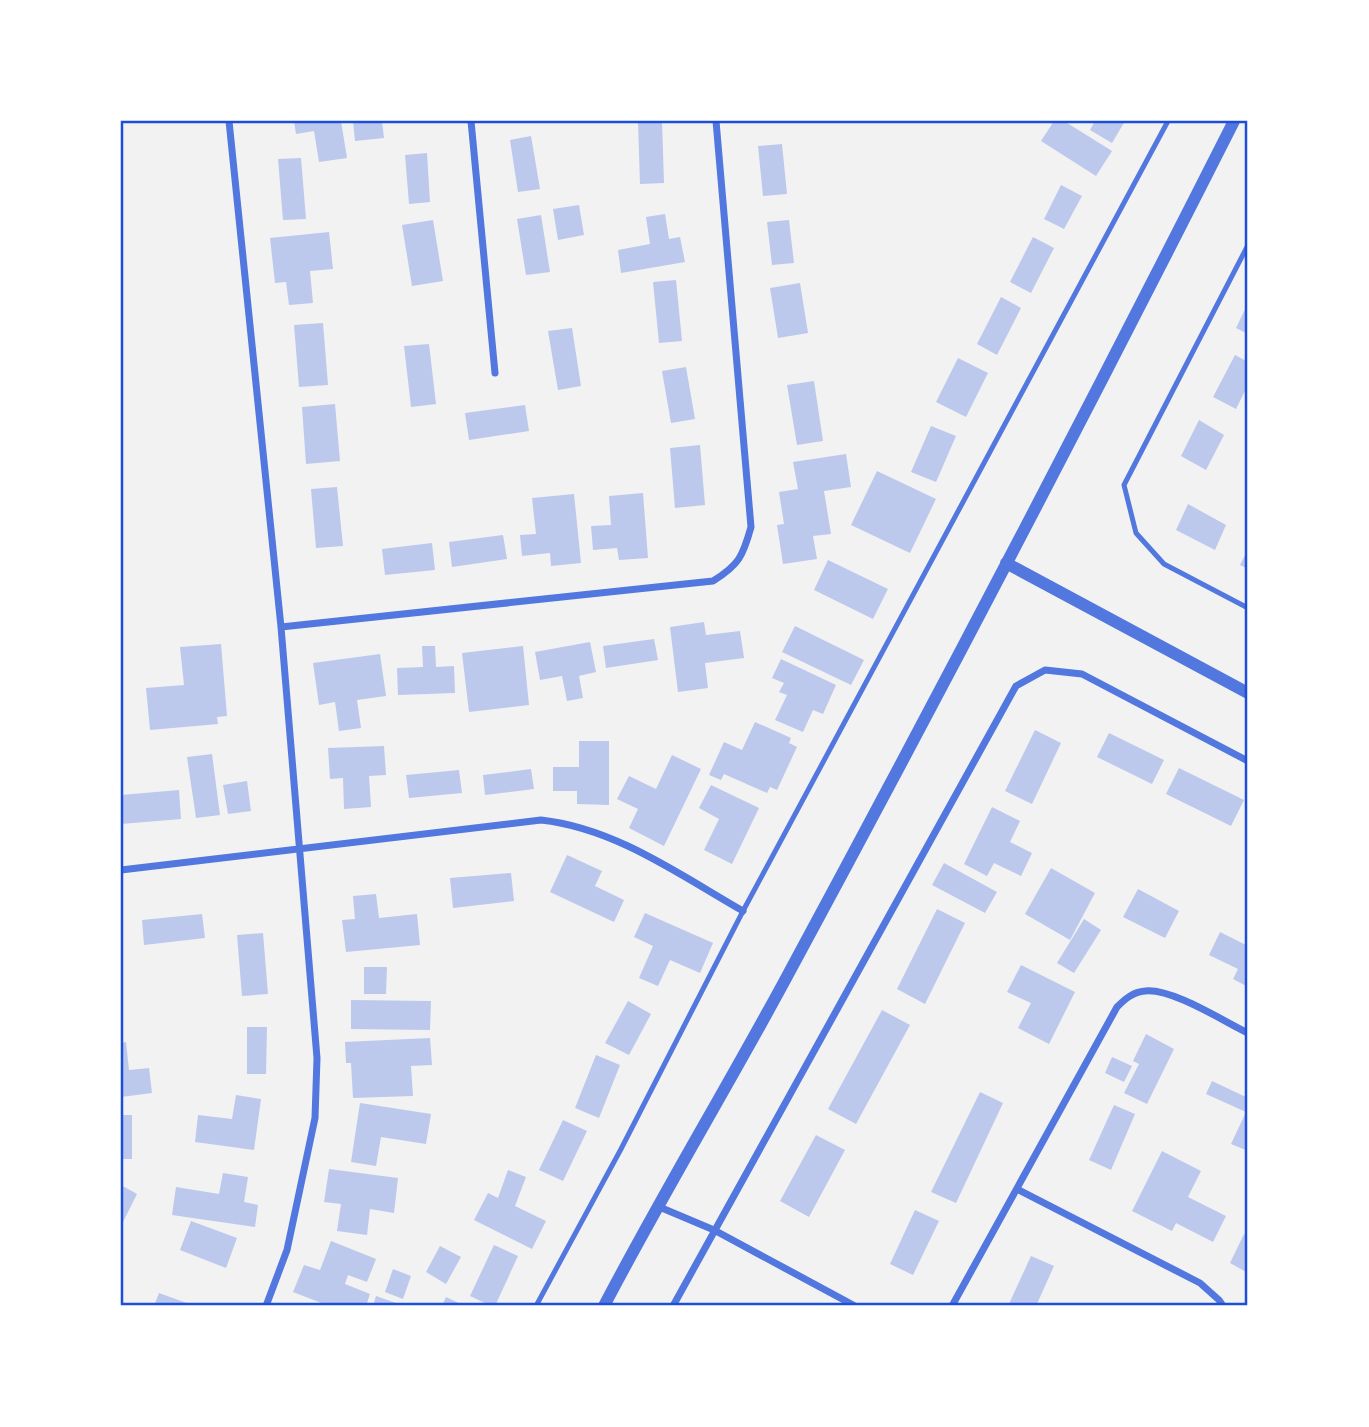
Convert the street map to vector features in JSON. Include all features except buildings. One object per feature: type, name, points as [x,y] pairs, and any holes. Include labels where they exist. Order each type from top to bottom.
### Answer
[{"type":"street","points":[[229,121],[281,627],[317,1058],[315,1118],[287,1250],[266,1306]]},
{"type":"street","points":[[471,121],[495,373]]},
{"type":"street","points":[[281,627],[713,581],[732,570],[745,549],[751,527],[716,121]]},
{"type":"street","points":[[604,1306],[657,1206],[782,985],[1006,563],[1234,121]]},
{"type":"street","points":[[1006,563],[1248,693]]},
{"type":"street","points":[[673,1306],[1016,686],[1045,670],[1082,674],[1248,761]]},
{"type":"street","points":[[121,870],[541,820],[570,823],[601,834],[743,911]]},
{"type":"street","points":[[952,1306],[1117,1007],[1129,996],[1143,991],[1160,991],[1248,1033]]},
{"type":"street","points":[[1017,1189],[1200,1283],[1223,1306]]},
{"type":"street","points":[[657,1206],[714,1230],[855,1306]]},
{"type":"lane","points":[[536,1306],[621,1149],[743,911],[1168,121]]},
{"type":"lane","points":[[1248,245],[1124,485],[1136,533],[1164,564],[1248,608]]}]
